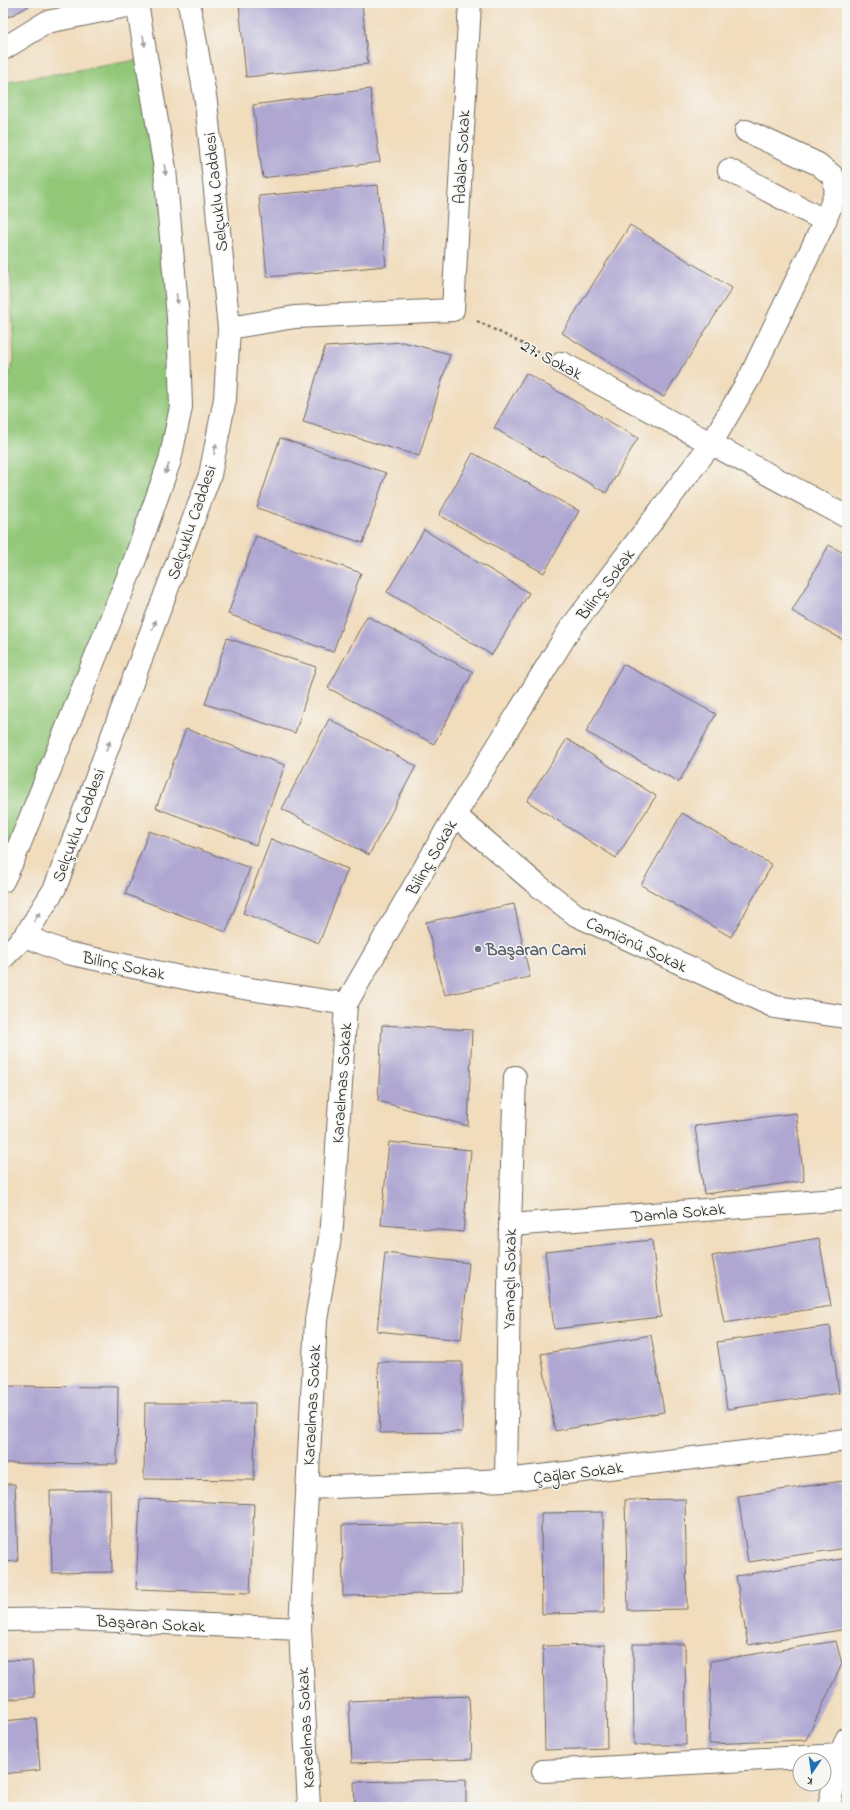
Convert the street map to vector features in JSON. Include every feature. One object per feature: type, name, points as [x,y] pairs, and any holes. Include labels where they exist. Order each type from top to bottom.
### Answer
[{"type":"street","name":"Selçuklu Caddesi","points":[[3,958],[25,936],[55,888],[210,475],[225,399],[229,328],[206,102],[189,3]]},
{"type":"street","name":"Adalar Sokak","points":[[453,310],[470,3]]},
{"type":"street","points":[[3,49],[47,22],[137,4],[165,169],[178,318],[181,407],[170,460],[134,562],[14,858],[3,881]]},
{"type":"street","name":"Bilinç Sokak","points":[[25,936],[67,953],[191,979],[346,1004],[455,815],[570,629],[711,444],[750,378],[825,221],[836,192],[833,176],[818,164],[746,131]]},
{"type":"street","points":[[729,170],[825,221]]},
{"type":"street","points":[[229,328],[295,317],[453,310]]},
{"type":"street","name":"27. Sokak","points":[[562,363],[847,517]]},
{"type":"street","name":"Camiönü Sokak","points":[[455,815],[536,884],[576,915],[775,1007],[847,1017]]},
{"type":"street","name":"Karaelmas Sokak","points":[[309,1807],[300,1629],[316,1320],[332,1226],[346,1004]]},
{"type":"street","name":"Yamaçlı Sokak","points":[[506,1480],[510,1225],[515,1077]]},
{"type":"street","name":"Damla Sokak","points":[[510,1225],[847,1199]]},
{"type":"street","name":"Çağlar Sokak","points":[[307,1488],[506,1480],[847,1440]]},
{"type":"street","name":"Başaran Sokak","points":[[3,1620],[71,1619],[300,1629]]},
{"type":"street","points":[[543,1771],[844,1747],[829,1807]]},
{"type":"path","name":"27. Sokak","points":[[453,310],[562,363]]},
{"type":"green space","points":[[149,58],[176,416],[116,608],[3,872],[3,393],[14,360],[11,279],[3,237],[3,83]]},
{"type":"building","points":[[3,3],[34,3],[9,17],[3,7]]},
{"type":"building","points":[[362,3],[368,64],[246,77],[239,4]]},
{"type":"building","points":[[370,89],[380,162],[263,178],[253,105]]},
{"type":"building","points":[[378,185],[386,266],[267,277],[259,196]]},
{"type":"building","points":[[630,225],[732,288],[664,397],[562,333]]},
{"type":"building","points":[[403,342],[450,354],[419,456],[303,422],[325,347]]},
{"type":"building","points":[[526,373],[638,438],[606,493],[494,428]]},
{"type":"building","points":[[280,438],[386,473],[363,543],[257,508]]},
{"type":"building","points":[[473,453],[579,511],[544,573],[439,515]]},
{"type":"building","points":[[424,530],[529,593],[492,655],[387,592]]},
{"type":"building","points":[[256,536],[361,573],[333,652],[228,614]]},
{"type":"building","points":[[829,545],[847,555],[847,642],[792,611]]},
{"type":"building","points":[[367,616],[473,672],[434,744],[328,688]]},
{"type":"building","points":[[227,638],[316,667],[295,733],[205,704]]},
{"type":"building","points":[[623,664],[716,714],[679,782],[586,732]]},
{"type":"building","points":[[329,719],[416,766],[369,855],[282,809]]},
{"type":"building","points":[[186,729],[285,765],[256,845],[156,808]]},
{"type":"building","points":[[567,739],[656,796],[616,858],[527,801]]},
{"type":"building","points":[[682,813],[772,865],[731,937],[641,885]]},
{"type":"building","points":[[149,831],[250,868],[226,932],[125,894]]},
{"type":"building","points":[[271,839],[348,869],[319,943],[243,913]]},
{"type":"building","name":"Başaran Cami","points":[[514,904],[530,977],[445,995],[426,922]]},
{"type":"building","points":[[382,1025],[472,1030],[468,1126],[378,1101]]},
{"type":"building","points":[[796,1113],[804,1181],[704,1194],[695,1126]]},
{"type":"building","points":[[389,1142],[471,1150],[463,1232],[381,1225]]},
{"type":"building","points":[[819,1238],[831,1306],[724,1323],[712,1256]]},
{"type":"building","points":[[652,1240],[661,1317],[554,1329],[545,1251]]},
{"type":"building","points":[[385,1253],[469,1263],[461,1340],[377,1331]]},
{"type":"building","points":[[830,1326],[839,1393],[727,1409],[717,1342]]},
{"type":"building","points":[[651,1335],[664,1412],[555,1431],[541,1354]]},
{"type":"building","points":[[378,1362],[462,1362],[462,1432],[380,1433]]},
{"type":"building","points":[[3,1386],[118,1387],[117,1464],[3,1463]]},
{"type":"building","points":[[145,1403],[255,1403],[254,1480],[144,1479]]},
{"type":"building","points":[[843,1481],[847,1509],[847,1548],[748,1562],[738,1496]]},
{"type":"building","points":[[3,1484],[15,1484],[18,1561],[3,1562]]},
{"type":"building","points":[[110,1490],[112,1572],[52,1573],[50,1491]]},
{"type":"building","points":[[140,1499],[254,1504],[250,1593],[136,1589]]},
{"type":"building","points":[[685,1499],[687,1609],[628,1610],[625,1500]]},
{"type":"building","points":[[603,1512],[604,1613],[542,1614],[541,1513]]},
{"type":"building","points":[[461,1523],[462,1593],[343,1596],[342,1525]]},
{"type":"building","points":[[847,1558],[847,1629],[748,1645],[736,1576]]},
{"type":"building","points":[[836,1641],[842,1664],[806,1740],[709,1744],[711,1661]]},
{"type":"building","points":[[633,1644],[685,1644],[686,1745],[634,1745]]},
{"type":"building","points":[[605,1645],[607,1748],[545,1750],[543,1646]]},
{"type":"building","points":[[3,1660],[32,1661],[35,1697],[3,1700]]},
{"type":"building","points":[[469,1696],[472,1759],[352,1763],[349,1701]]},
{"type":"building","points":[[36,1718],[40,1770],[3,1774],[3,1721]]},
{"type":"building","points":[[466,1779],[466,1807],[355,1807],[354,1782]]},
{"type":"place","name":"Başaran Cami","points":[[478,949]]}]
